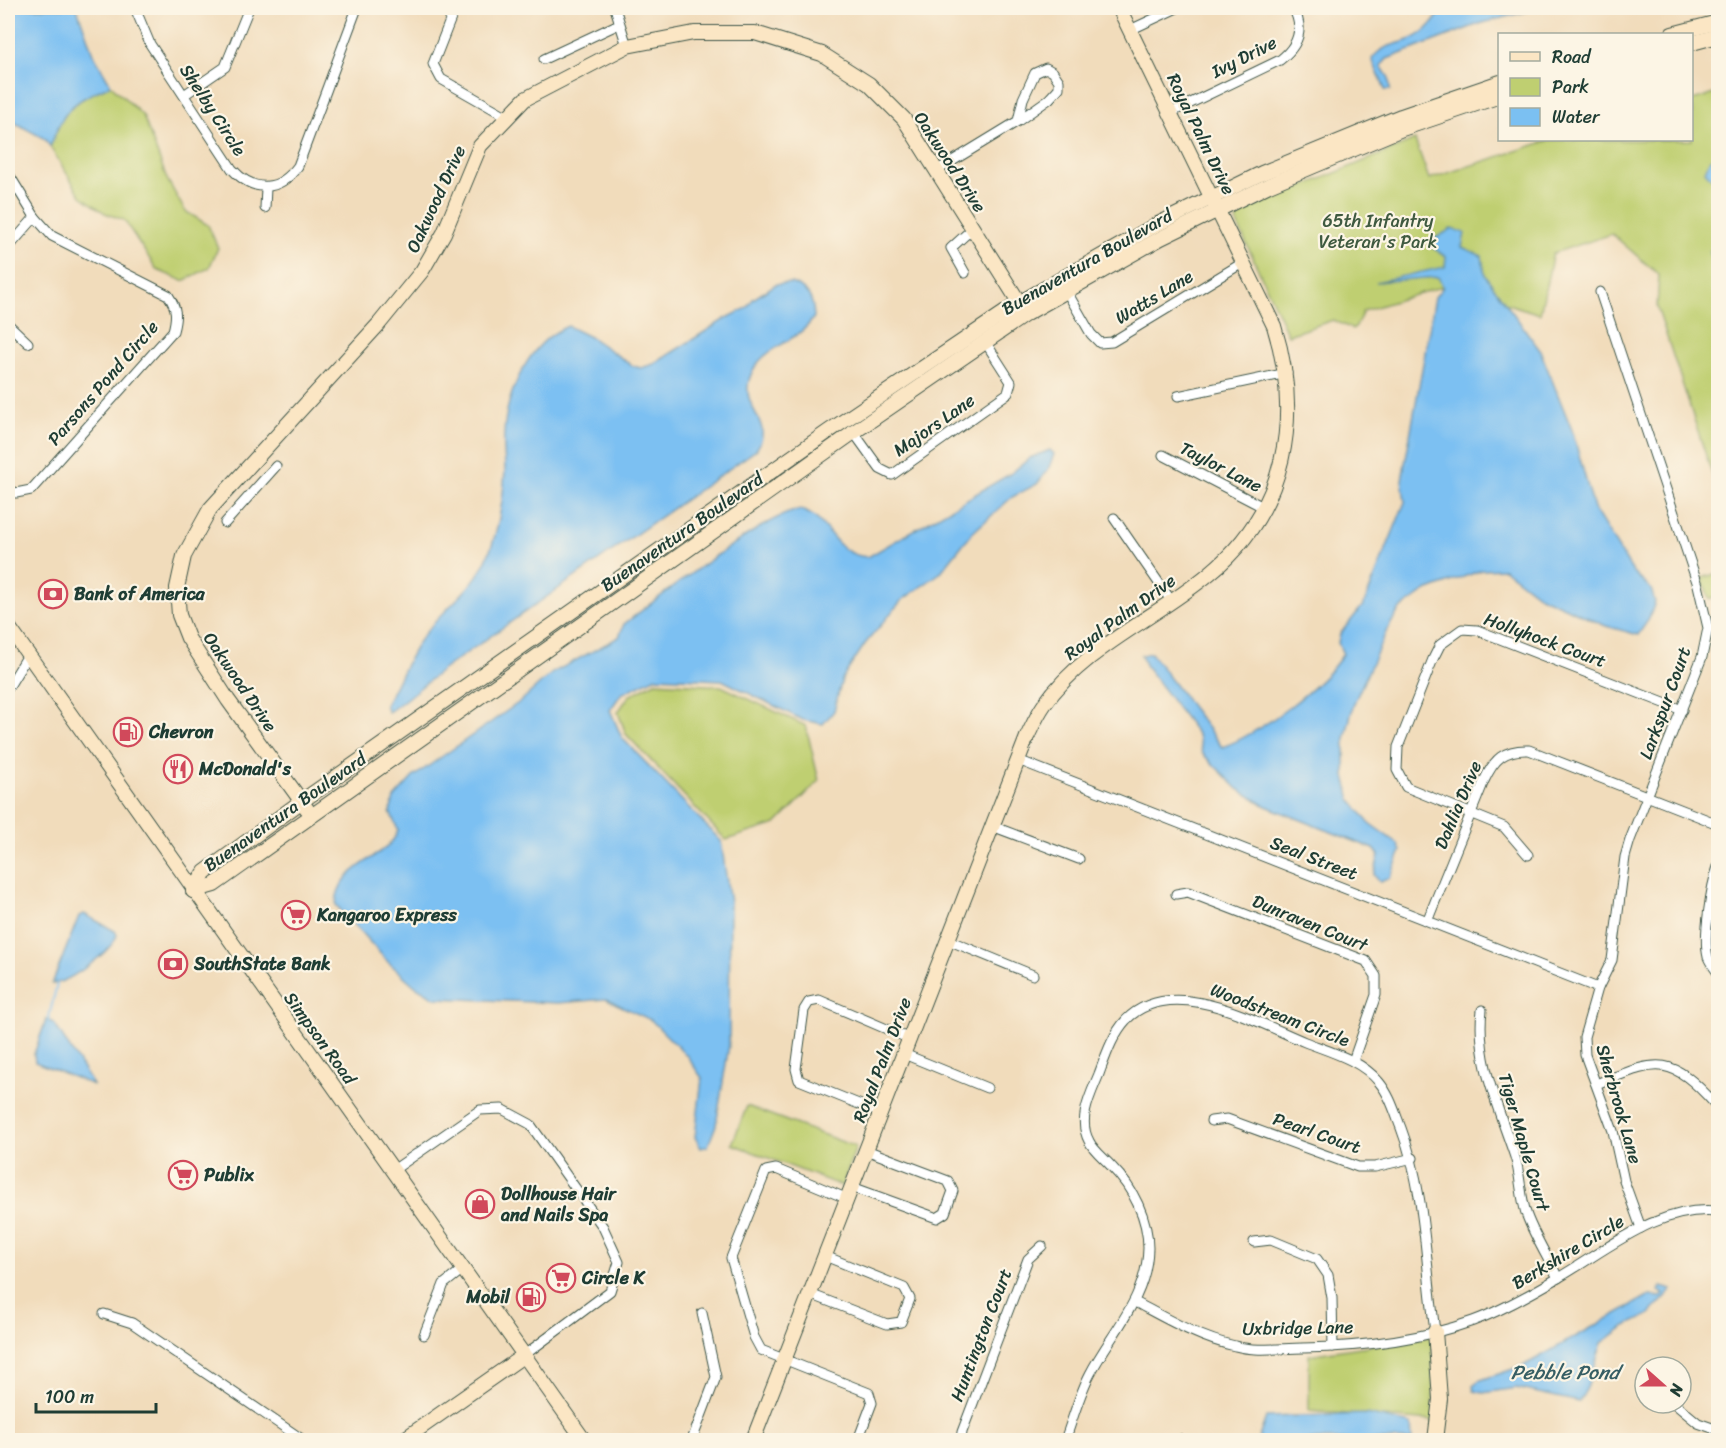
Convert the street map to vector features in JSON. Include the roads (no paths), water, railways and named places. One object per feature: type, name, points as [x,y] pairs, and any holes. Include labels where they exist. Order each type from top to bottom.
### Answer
[{"type":"main road","name":"Royal Palm Drive","points":[[753,1440],[1018,760],[1043,706],[1064,681],[1093,655],[1172,602],[1223,562],[1246,535],[1263,507],[1278,474],[1284,448],[1289,401],[1287,373],[1274,326],[1119,8]]},
{"type":"main road","points":[[1676,33],[1719,22]]},
{"type":"main road","name":"Oakwood Drive","points":[[312,816],[228,700],[188,638],[179,615],[177,588],[184,556],[210,509],[378,325],[422,271],[444,233],[480,146],[506,116],[525,99],[627,46],[694,33],[755,33],[822,54],[869,84],[904,120],[1023,308]]},
{"type":"main road","points":[[1693,44],[1719,36]]},
{"type":"main road","name":"Buenaventura Boulevard","points":[[193,891],[205,872],[302,801],[829,431],[1023,308],[1214,203],[1356,134],[1498,83]]},
{"type":"main road","name":"Buenaventura Boulevard","points":[[193,891],[214,885],[838,443],[986,343],[1023,308],[1067,292],[1161,238],[1214,203],[1402,129],[1498,97]]},
{"type":"main road","name":"Simpson Road","points":[[8,626],[193,891],[584,1440]]},
{"type":"main road","points":[[1435,1331],[1440,1399],[1435,1440]]},
{"type":"main road","points":[[403,1440],[523,1356]]},
{"type":"street","name":"Shelby Circle","points":[[135,8],[150,44],[232,169],[244,181],[266,188]]},
{"type":"street","points":[[184,96],[225,67],[249,8]]},
{"type":"street","points":[[265,208],[266,188],[284,182],[298,166],[357,8]]},
{"type":"street","points":[[455,8],[433,64],[441,79],[506,116]]},
{"type":"street","points":[[615,8],[627,46]]},
{"type":"street","points":[[1130,30],[1177,8]]},
{"type":"street","name":"Ivy Drive","points":[[1170,112],[1280,60],[1291,51],[1298,41],[1300,29],[1293,8]]},
{"type":"street","points":[[544,59],[619,24]]},
{"type":"street","points":[[936,171],[1018,121],[1056,93],[1059,81],[1053,72],[1046,68],[1035,73],[1023,99],[1018,121]]},
{"type":"street","name":"Parsons Pond Circle","points":[[8,173],[35,217],[52,236],[168,295],[175,304],[177,316],[173,331],[31,490],[16,493],[8,490]]},
{"type":"street","points":[[8,248],[35,217]]},
{"type":"street","points":[[965,273],[951,248],[972,229]]},
{"type":"street","name":"Watts Lane","points":[[1067,292],[1091,334],[1100,342],[1112,342],[1244,262]]},
{"type":"street","name":"Larkspur Court","points":[[1598,988],[1614,949],[1625,857],[1702,657],[1708,628],[1698,585],[1600,292]]},
{"type":"street","points":[[8,324],[28,343]]},
{"type":"street","name":"Majors Lane","points":[[846,420],[880,469],[892,475],[1008,393],[1011,382],[986,343]]},
{"type":"street","points":[[1179,396],[1287,373]]},
{"type":"street","points":[[829,431],[838,443]]},
{"type":"street","name":"Taylor Lane","points":[[1163,455],[1263,507]]},
{"type":"street","points":[[225,523],[276,466]]},
{"type":"street","points":[[1114,518],[1172,602]]},
{"type":"street","name":"Hollyhock Court","points":[[1528,855],[1504,827],[1406,787],[1397,770],[1398,747],[1440,645],[1462,629],[1488,633],[1682,710]]},
{"type":"street","points":[[8,688],[28,655]]},
{"type":"street","name":"Dahlia Drive","points":[[1428,919],[1494,761],[1507,752],[1518,749],[1529,750],[1719,824]]},
{"type":"street","name":"Seal Street","points":[[1018,760],[1428,919],[1598,988]]},
{"type":"street","points":[[992,826],[1078,859]]},
{"type":"street","points":[[1719,867],[1713,886],[1707,945],[1708,956],[1719,973]]},
{"type":"street","name":"Dunraven Court","points":[[1176,894],[1188,892],[1366,961],[1376,976],[1376,995],[1353,1061]]},
{"type":"street","points":[[948,940],[1033,975]]},
{"type":"street","name":"Sherbrook Lane","points":[[1598,988],[1584,1037],[1585,1055],[1613,1131],[1624,1181],[1641,1228]]},
{"type":"street","name":"Woodstream Circle","points":[[1065,1440],[1088,1378],[1143,1286],[1148,1245],[1145,1224],[1126,1181],[1089,1142],[1085,1112],[1109,1047],[1127,1020],[1153,1002],[1187,999],[1217,1007],[1353,1061],[1379,1082],[1394,1107],[1413,1158],[1424,1217],[1435,1331]]},
{"type":"street","points":[[881,1113],[799,1080],[796,1069],[804,1010],[808,1002],[819,1000],[910,1039]]},
{"type":"street","name":"Tiger Maple Court","points":[[1482,1010],[1479,1036],[1483,1061],[1517,1164],[1520,1192],[1528,1217],[1558,1278]]},
{"type":"street","points":[[904,1054],[987,1088]]},
{"type":"street","points":[[1596,1084],[1642,1066],[1658,1064],[1674,1069],[1694,1081],[1715,1104]]},
{"type":"street","points":[[392,1171],[480,1110],[502,1109],[530,1124],[603,1227],[619,1262],[610,1291],[523,1356]]},
{"type":"street","name":"Pearl Court","points":[[1211,1121],[1227,1119],[1358,1167],[1375,1167],[1413,1158]]},
{"type":"street","points":[[858,1440],[872,1403],[869,1393],[761,1350],[754,1337],[731,1258],[766,1171],[776,1169],[937,1218],[945,1213],[953,1191],[948,1181],[866,1150]]},
{"type":"street","name":"Berkshire Circle","points":[[1435,1331],[1472,1322],[1507,1307],[1641,1228],[1670,1215],[1700,1209],[1719,1211]]},
{"type":"street","points":[[1254,1242],[1271,1240],[1317,1259],[1328,1275],[1332,1298],[1333,1347]]},
{"type":"street","name":"Huntington Court","points":[[961,1440],[962,1432],[1028,1259],[1042,1246]]},
{"type":"street","points":[[810,1294],[887,1324],[901,1322],[910,1299],[904,1288],[825,1256]]},
{"type":"street","points":[[424,1335],[444,1284],[463,1269]]},
{"type":"street","name":"Uxbridge Lane","points":[[1135,1302],[1183,1328],[1236,1347],[1333,1347],[1421,1336],[1435,1331]]},
{"type":"street","points":[[692,1440],[716,1377],[702,1313]]},
{"type":"street","points":[[105,1314],[132,1323],[303,1440]]},
{"type":"street","points":[[1688,1415],[1698,1423],[1719,1430]]},
{"type":"water","points":[[14,8],[77,8],[93,54],[111,85],[87,96],[72,107],[60,123],[50,147],[45,139],[8,119],[8,14]]},
{"type":"water","points":[[1443,8],[1539,8],[1479,24],[1387,59],[1381,66],[1389,78],[1390,90],[1385,90],[1372,59],[1381,50],[1414,38],[1423,32]]},
{"type":"water","points":[[1718,156],[1718,186],[1705,171],[1710,159]]},
{"type":"water","points":[[1451,229],[1465,233],[1462,247],[1482,256],[1485,275],[1540,350],[1572,430],[1594,509],[1633,572],[1651,589],[1655,602],[1649,619],[1638,635],[1606,626],[1538,595],[1504,569],[1482,570],[1426,591],[1399,610],[1387,630],[1354,703],[1345,738],[1345,776],[1351,800],[1369,823],[1398,844],[1401,851],[1390,878],[1380,882],[1374,875],[1379,855],[1374,849],[1266,806],[1238,789],[1202,753],[1198,735],[1145,665],[1141,655],[1151,653],[1222,747],[1253,732],[1288,708],[1321,680],[1343,654],[1338,643],[1340,634],[1364,604],[1405,502],[1402,480],[1435,297],[1443,287],[1438,277],[1376,282],[1445,267],[1446,257],[1432,247],[1432,240]]},
{"type":"water","points":[[1718,244],[1718,277],[1710,252]]},
{"type":"water","points":[[791,283],[809,295],[814,317],[798,334],[769,352],[754,368],[748,390],[762,431],[756,450],[441,671],[388,712],[385,705],[422,637],[476,577],[492,546],[503,495],[504,434],[509,402],[522,371],[541,344],[568,326],[592,338],[633,366],[641,368],[654,364],[725,319],[747,308],[753,299],[776,284]]},
{"type":"water","points":[[1050,450],[1054,454],[1048,470],[1037,484],[1012,497],[971,534],[940,573],[901,601],[865,644],[842,679],[834,711],[823,724],[803,720],[722,680],[656,677],[621,694],[610,710],[622,738],[721,841],[730,903],[729,1045],[716,1125],[708,1146],[701,1148],[695,1137],[702,1078],[687,1056],[651,1020],[606,999],[558,1003],[435,998],[415,986],[388,962],[336,905],[338,891],[345,880],[393,840],[398,830],[390,812],[394,798],[413,777],[521,701],[552,673],[619,637],[624,624],[743,538],[791,512],[804,511],[813,516],[847,551],[868,557],[1010,474],[1030,458]]},
{"type":"water","points":[[84,914],[115,931],[117,935],[107,950],[89,965],[69,978],[52,984],[79,916]]},
{"type":"water","points":[[46,1020],[54,1023],[93,1085],[35,1062],[34,1054]]},
{"type":"water","name":"Pebble Pond","points":[[1661,1287],[1672,1290],[1649,1315],[1624,1327],[1602,1343],[1587,1388],[1579,1402],[1516,1388],[1483,1393],[1474,1391],[1473,1385],[1478,1381],[1525,1365],[1648,1296],[1661,1297],[1664,1294],[1659,1291]]},
{"type":"water","points":[[1367,1414],[1411,1424],[1412,1440],[1258,1440],[1266,1417]]},
{"type":"waterway","points":[[48,1021],[57,984]]},
{"type":"place","name":"Bank of America","points":[[53,594]]},
{"type":"place","name":"Chevron","points":[[128,732]]},
{"type":"place","name":"McDonald's","points":[[178,769]]},
{"type":"place","name":"Kangaroo Express","points":[[296,915]]},
{"type":"place","name":"SouthState Bank","points":[[173,964]]},
{"type":"place","name":"Publix","points":[[183,1175]]},
{"type":"place","name":"Dollhouse Hair and Nails Spa","points":[[480,1204]]},
{"type":"place","name":"Circle K","points":[[561,1278]]},
{"type":"place","name":"Mobil","points":[[531,1297]]},
{"type":"park label","name":"65th Infantry Veteran's Park","points":[[1378,231]]}]
